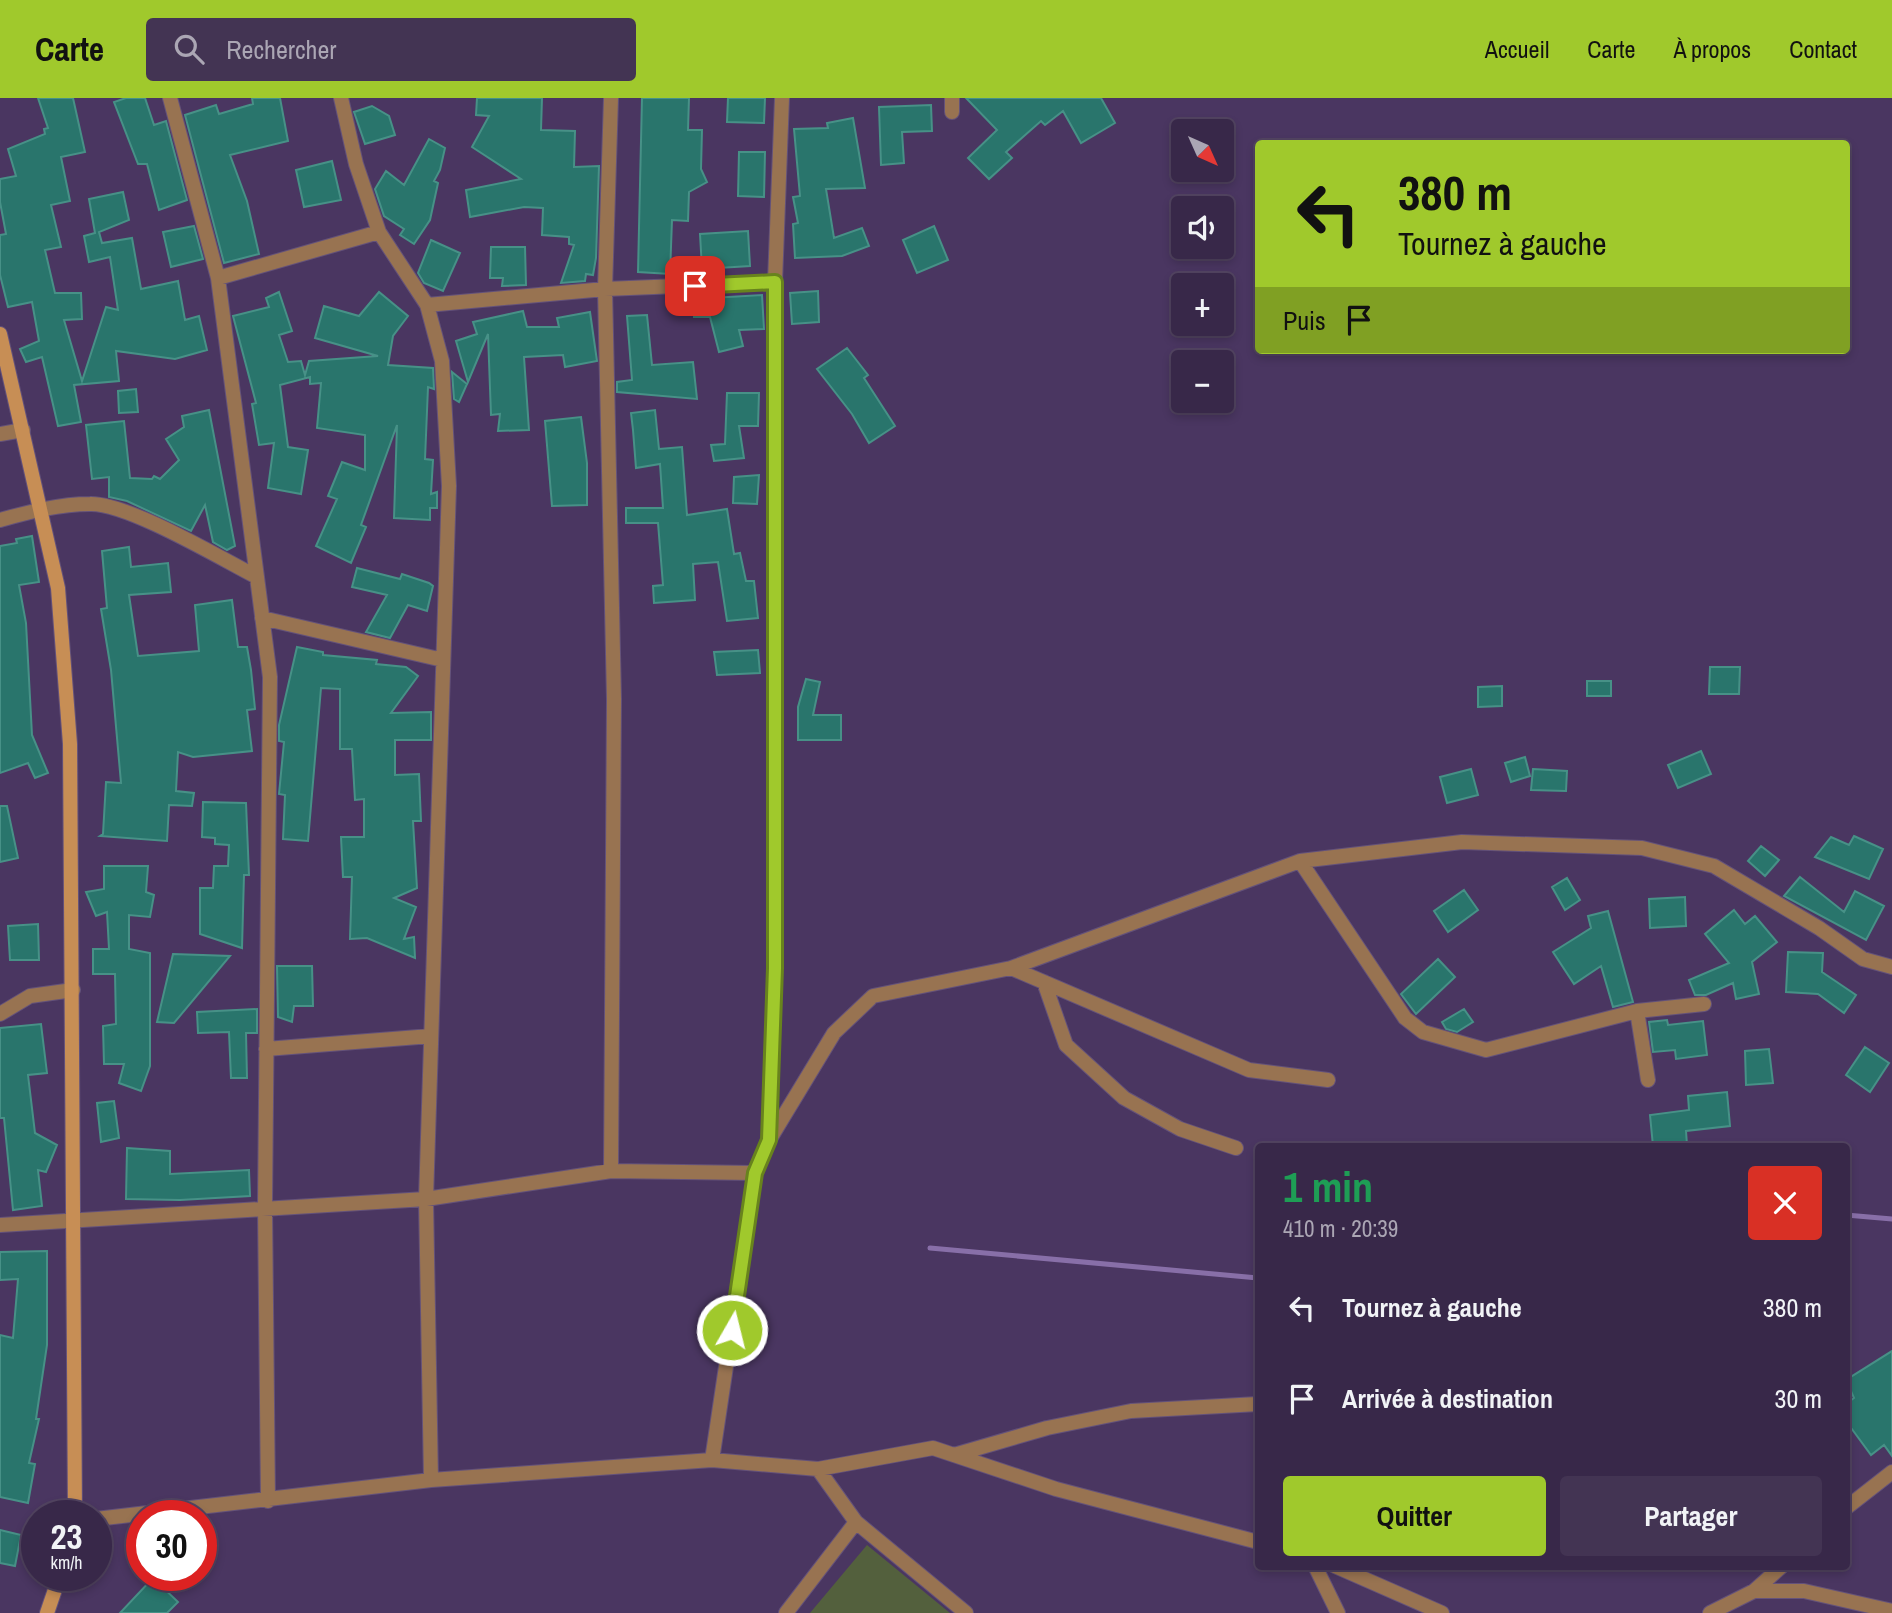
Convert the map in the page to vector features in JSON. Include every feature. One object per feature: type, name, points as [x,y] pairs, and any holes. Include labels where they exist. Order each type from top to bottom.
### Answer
[{"type":"main road","points":[[0,334],[58,588],[70,744],[75,1500]]},
{"type":"main road","points":[[47,1613],[55,1591]]},
{"type":"street","points":[[170,98],[218,278],[270,677],[265,1206],[268,1501]]},
{"type":"street","points":[[341,98],[356,164],[379,232],[427,305],[442,361],[449,486],[426,1199],[431,1480]]},
{"type":"street","points":[[611,98],[605,289],[614,699],[611,1171]]},
{"type":"street","points":[[769,1140],[775,968],[775,282],[782,98]]},
{"type":"street","points":[[218,278],[379,232]]},
{"type":"street","points":[[427,305],[605,289],[775,282]]},
{"type":"street","points":[[0,434],[23,430]]},
{"type":"street","points":[[0,520],[40,509],[93,503],[142,518],[257,577]]},
{"type":"street","points":[[262,618],[443,660]]},
{"type":"street","points":[[712,1460],[755,1173],[769,1140],[834,1033],[873,996],[1011,968],[1300,861],[1462,842],[1643,848],[1714,866],[1819,928],[1863,960],[1892,967]]},
{"type":"street","points":[[1300,861],[1405,1018],[1423,1032],[1486,1050],[1637,1011],[1704,1004]]},
{"type":"street","points":[[1011,968],[1249,1070],[1328,1080]]},
{"type":"street","points":[[1044,982],[1066,1045],[1124,1098],[1180,1129],[1236,1147]]},
{"type":"street","points":[[0,1013],[30,996],[73,990]]},
{"type":"street","points":[[1637,1011],[1648,1080]]},
{"type":"street","points":[[266,1049],[431,1036]]},
{"type":"street","points":[[0,1225],[265,1206],[426,1199],[611,1171],[755,1173]]},
{"type":"street","points":[[954,1455],[1046,1428],[1131,1411],[1255,1404]]},
{"type":"street","points":[[112,1517],[431,1480],[712,1460],[818,1469],[933,1448],[1056,1489],[1255,1541]]},
{"type":"street","points":[[818,1469],[856,1522],[966,1613]]},
{"type":"street","points":[[1850,1505],[1892,1472]]},
{"type":"street","points":[[786,1613],[856,1522]]},
{"type":"street","points":[[1317,1570],[1338,1613]]},
{"type":"street","points":[[1344,1570],[1443,1613]]},
{"type":"street","points":[[1710,1613],[1754,1591],[1778,1570]]},
{"type":"street","points":[[1754,1591],[1804,1591],[1892,1611]]},
{"type":"green space","points":[[867,1545],[950,1613],[810,1613]]},
{"type":"building","points":[[38,98],[73,98],[85,152],[61,157],[70,201],[51,205],[61,247],[45,250],[55,293],[81,293],[82,319],[64,320],[82,381],[106,307],[118,310],[110,257],[89,262],[84,236],[95,233],[89,199],[123,192],[129,220],[99,232],[102,243],[132,238],[141,289],[178,281],[185,320],[199,316],[207,350],[175,359],[116,351],[119,381],[74,385],[81,422],[58,426],[42,357],[26,362],[20,349],[39,341],[32,302],[8,307],[0,275],[0,235],[6,234],[0,202],[0,179],[16,176],[8,149],[45,134],[44,129],[48,128]]},
{"type":"building","points":[[126,98],[145,98],[154,125],[166,121],[187,200],[159,210],[147,164],[138,164],[114,102]]},
{"type":"building","points":[[252,98],[280,98],[288,141],[230,155],[247,201],[259,254],[224,263],[185,115],[216,105],[219,114],[253,104]]},
{"type":"building","points":[[477,98],[542,98],[541,130],[575,131],[574,167],[599,166],[596,258],[593,275],[586,274],[585,281],[561,283],[574,245],[569,244],[569,237],[542,235],[543,208],[524,207],[470,217],[466,190],[521,179],[472,147],[489,116],[476,115]]},
{"type":"building","points":[[642,98],[689,98],[688,130],[702,130],[701,169],[707,182],[689,192],[688,221],[672,220],[670,274],[638,272]]},
{"type":"building","points":[[728,98],[765,98],[764,123],[727,122]]},
{"type":"building","points":[[966,98],[1101,98],[1115,123],[1081,143],[1063,111],[1045,125],[1041,121],[1006,152],[1012,158],[989,179],[968,158],[997,130]]},
{"type":"building","points":[[931,105],[932,131],[902,132],[904,163],[881,165],[879,107]]},
{"type":"building","points":[[372,106],[389,116],[395,135],[365,144],[354,112]]},
{"type":"building","points":[[853,118],[865,188],[826,189],[834,238],[862,228],[869,246],[842,256],[795,258],[793,224],[798,223],[793,197],[800,196],[794,129],[828,128],[827,123]]},
{"type":"building","points":[[429,139],[445,148],[440,170],[434,181],[438,183],[430,220],[414,244],[400,235],[404,229],[384,216],[375,189],[386,171],[404,185]]},
{"type":"building","points":[[739,152],[765,152],[764,197],[738,196]]},
{"type":"building","points":[[332,161],[341,200],[304,207],[296,170]]},
{"type":"building","points":[[194,226],[203,259],[171,267],[163,232]]},
{"type":"building","points":[[934,226],[948,260],[917,273],[903,240]]},
{"type":"building","points":[[748,231],[750,266],[702,269],[700,234]]},
{"type":"building","points":[[431,240],[460,253],[443,291],[424,283],[418,273]]},
{"type":"building","points":[[491,247],[525,247],[526,285],[502,286],[503,278],[490,278]]},
{"type":"building","points":[[818,291],[819,322],[792,324],[790,293]]},
{"type":"building","points":[[279,292],[292,331],[279,335],[288,362],[301,361],[305,375],[309,361],[378,356],[315,338],[324,306],[359,316],[379,292],[408,316],[393,336],[388,365],[433,368],[434,389],[428,387],[425,459],[433,460],[431,494],[437,492],[437,508],[430,508],[430,520],[394,518],[397,425],[361,525],[366,527],[351,563],[316,546],[337,499],[328,496],[342,462],[365,470],[365,435],[317,428],[321,383],[310,384],[310,377],[280,385],[288,447],[308,450],[301,494],[268,488],[274,443],[259,445],[252,404],[256,403],[233,316],[269,307],[266,298]]},
{"type":"building","points":[[762,295],[764,329],[739,330],[743,346],[719,352],[710,317],[694,317],[694,299]]},
{"type":"building","points":[[523,311],[527,327],[559,327],[557,318],[590,312],[597,361],[565,367],[563,355],[524,357],[529,430],[498,431],[500,414],[491,415],[488,334],[468,382],[456,341],[477,334],[473,322]]},
{"type":"building","points":[[647,315],[652,365],[693,362],[697,399],[617,392],[617,382],[632,380],[627,316]]},
{"type":"building","points":[[847,348],[868,375],[864,378],[895,426],[869,443],[852,414],[817,369]]},
{"type":"building","points":[[452,372],[467,384],[459,402],[454,399]]},
{"type":"building","points":[[136,389],[138,412],[119,413],[118,391]]},
{"type":"building","points":[[727,393],[759,393],[758,426],[739,426],[744,458],[714,461],[711,445],[725,444]]},
{"type":"building","points":[[209,410],[235,546],[227,550],[213,542],[205,505],[191,531],[127,501],[109,497],[109,477],[92,479],[86,425],[124,421],[130,478],[152,479],[154,476],[160,479],[179,460],[166,439],[184,427],[182,416]]},
{"type":"building","points":[[655,410],[659,449],[682,447],[687,515],[727,509],[734,554],[740,553],[746,581],[754,581],[758,618],[727,621],[718,562],[693,564],[695,600],[654,603],[653,586],[663,585],[658,523],[626,523],[626,508],[663,508],[660,464],[636,468],[631,413]]},
{"type":"building","points":[[581,417],[587,463],[587,505],[552,506],[545,421]]},
{"type":"building","points":[[759,475],[757,504],[733,503],[734,477]]},
{"type":"building","points":[[32,536],[39,582],[19,585],[26,623],[32,735],[48,773],[35,778],[28,763],[0,773],[0,546],[17,543],[16,539]]},
{"type":"building","points":[[129,547],[131,567],[168,563],[171,592],[129,595],[138,656],[199,651],[195,605],[232,600],[238,647],[247,647],[251,670],[255,709],[247,710],[252,751],[193,757],[178,752],[176,791],[194,793],[192,806],[169,805],[167,841],[100,836],[103,834],[106,782],[121,783],[111,670],[101,609],[107,608],[102,551]]},
{"type":"building","points":[[357,568],[400,579],[402,574],[429,583],[433,586],[427,611],[408,605],[390,638],[366,632],[387,595],[352,587]]},
{"type":"building","points":[[297,647],[323,652],[323,655],[377,660],[376,664],[406,667],[418,676],[391,713],[431,712],[431,740],[395,740],[395,775],[419,774],[421,821],[413,821],[417,888],[394,898],[416,907],[404,939],[414,937],[415,958],[367,938],[350,939],[352,877],[343,877],[341,837],[364,837],[364,799],[355,800],[352,749],[340,749],[340,689],[321,688],[308,841],[283,839],[285,795],[279,794],[284,742],[279,741],[279,725]]},
{"type":"building","points":[[758,650],[760,673],[717,675],[714,652]]},
{"type":"building","points":[[1710,667],[1740,667],[1739,694],[1709,694]]},
{"type":"building","points":[[806,679],[820,682],[813,715],[841,715],[841,740],[798,740],[798,707]]},
{"type":"building","points":[[1587,681],[1611,681],[1611,696],[1587,696]]},
{"type":"building","points":[[1502,686],[1502,706],[1478,707],[1478,687]]},
{"type":"building","points":[[1701,751],[1711,774],[1678,788],[1668,765]]},
{"type":"building","points":[[1525,757],[1530,776],[1511,782],[1505,763]]},
{"type":"building","points":[[1471,769],[1478,795],[1447,803],[1440,777]]},
{"type":"building","points":[[1533,769],[1567,771],[1566,791],[1531,790]]},
{"type":"building","points":[[203,802],[246,803],[249,875],[244,875],[242,948],[200,934],[200,888],[213,888],[214,866],[228,866],[229,845],[215,844],[215,838],[202,837]]},
{"type":"building","points":[[0,806],[7,806],[18,858],[0,862]]},
{"type":"building","points":[[1854,836],[1883,849],[1869,879],[1815,857],[1831,837],[1849,845]]},
{"type":"building","points":[[1761,846],[1779,860],[1765,876],[1748,861]]},
{"type":"building","points":[[104,866],[148,866],[146,892],[154,895],[150,917],[129,915],[129,949],[150,953],[150,1066],[141,1091],[119,1083],[124,1064],[104,1064],[103,1026],[116,1024],[115,974],[93,974],[93,949],[109,949],[107,912],[96,916],[86,892],[104,889]]},
{"type":"building","points":[[1800,877],[1844,912],[1855,891],[1884,906],[1866,940],[1784,896]]},
{"type":"building","points":[[1567,878],[1580,900],[1565,910],[1552,887]]},
{"type":"building","points":[[1464,890],[1478,910],[1448,932],[1434,911]]},
{"type":"building","points":[[1685,897],[1686,926],[1650,928],[1649,899]]},
{"type":"building","points":[[1734,910],[1745,924],[1755,916],[1777,942],[1752,962],[1759,994],[1736,999],[1733,983],[1706,995],[1695,995],[1689,980],[1729,963],[1705,934]]},
{"type":"building","points":[[1608,911],[1633,1002],[1613,1007],[1601,966],[1574,984],[1553,952],[1591,928],[1588,916]]},
{"type":"building","points":[[38,924],[39,960],[10,960],[8,926]]},
{"type":"building","points":[[1788,952],[1823,953],[1822,972],[1856,995],[1844,1013],[1818,994],[1786,992]]},
{"type":"building","points":[[173,954],[230,956],[174,1023],[157,1022]]},
{"type":"building","points":[[1438,959],[1455,977],[1416,1014],[1401,994]]},
{"type":"building","points":[[277,966],[312,966],[313,1006],[294,1006],[292,1022],[278,1017]]},
{"type":"building","points":[[257,1009],[257,1033],[246,1033],[247,1078],[231,1078],[229,1032],[198,1033],[197,1012]]},
{"type":"building","points":[[1464,1009],[1473,1022],[1457,1032],[1446,1029],[1442,1022]]},
{"type":"building","points":[[1667,1020],[1668,1025],[1703,1021],[1707,1055],[1676,1059],[1675,1050],[1653,1052],[1649,1022]]},
{"type":"building","points":[[41,1024],[47,1073],[28,1075],[35,1133],[57,1145],[46,1172],[38,1170],[42,1206],[13,1210],[4,1118],[0,1118],[0,1028]]},
{"type":"building","points":[[1865,1047],[1889,1063],[1870,1092],[1846,1075]]},
{"type":"building","points":[[1769,1049],[1773,1083],[1746,1085],[1745,1051]]},
{"type":"building","points":[[1727,1092],[1730,1126],[1686,1131],[1687,1143],[1653,1143],[1650,1115],[1689,1110],[1688,1096]]},
{"type":"building","points":[[114,1101],[119,1138],[101,1142],[97,1103]]},
{"type":"building","points":[[127,1148],[170,1151],[170,1174],[249,1170],[250,1196],[180,1200],[126,1199]]},
{"type":"building","points":[[47,1251],[47,1345],[36,1419],[39,1419],[29,1463],[35,1464],[29,1500],[21,1502],[0,1497],[0,1335],[13,1338],[18,1279],[0,1280],[0,1252]]},
{"type":"building","points":[[1892,1351],[1892,1456],[1884,1445],[1871,1455],[1850,1426],[1850,1401],[1854,1398],[1850,1389],[1850,1377]]},
{"type":"building","points":[[0,1530],[21,1535],[15,1566],[0,1563]]},
{"type":"building","points":[[141,1591],[167,1591],[178,1602],[167,1613],[120,1613]]},
{"type":"waterway","points":[[1850,1215],[1892,1219]]},
{"type":"waterway","points":[[930,1248],[1255,1278]]},
{"type":"route","points":[[695,286],[775,282],[775,968],[769,1140],[755,1173],[732,1330]]}]
